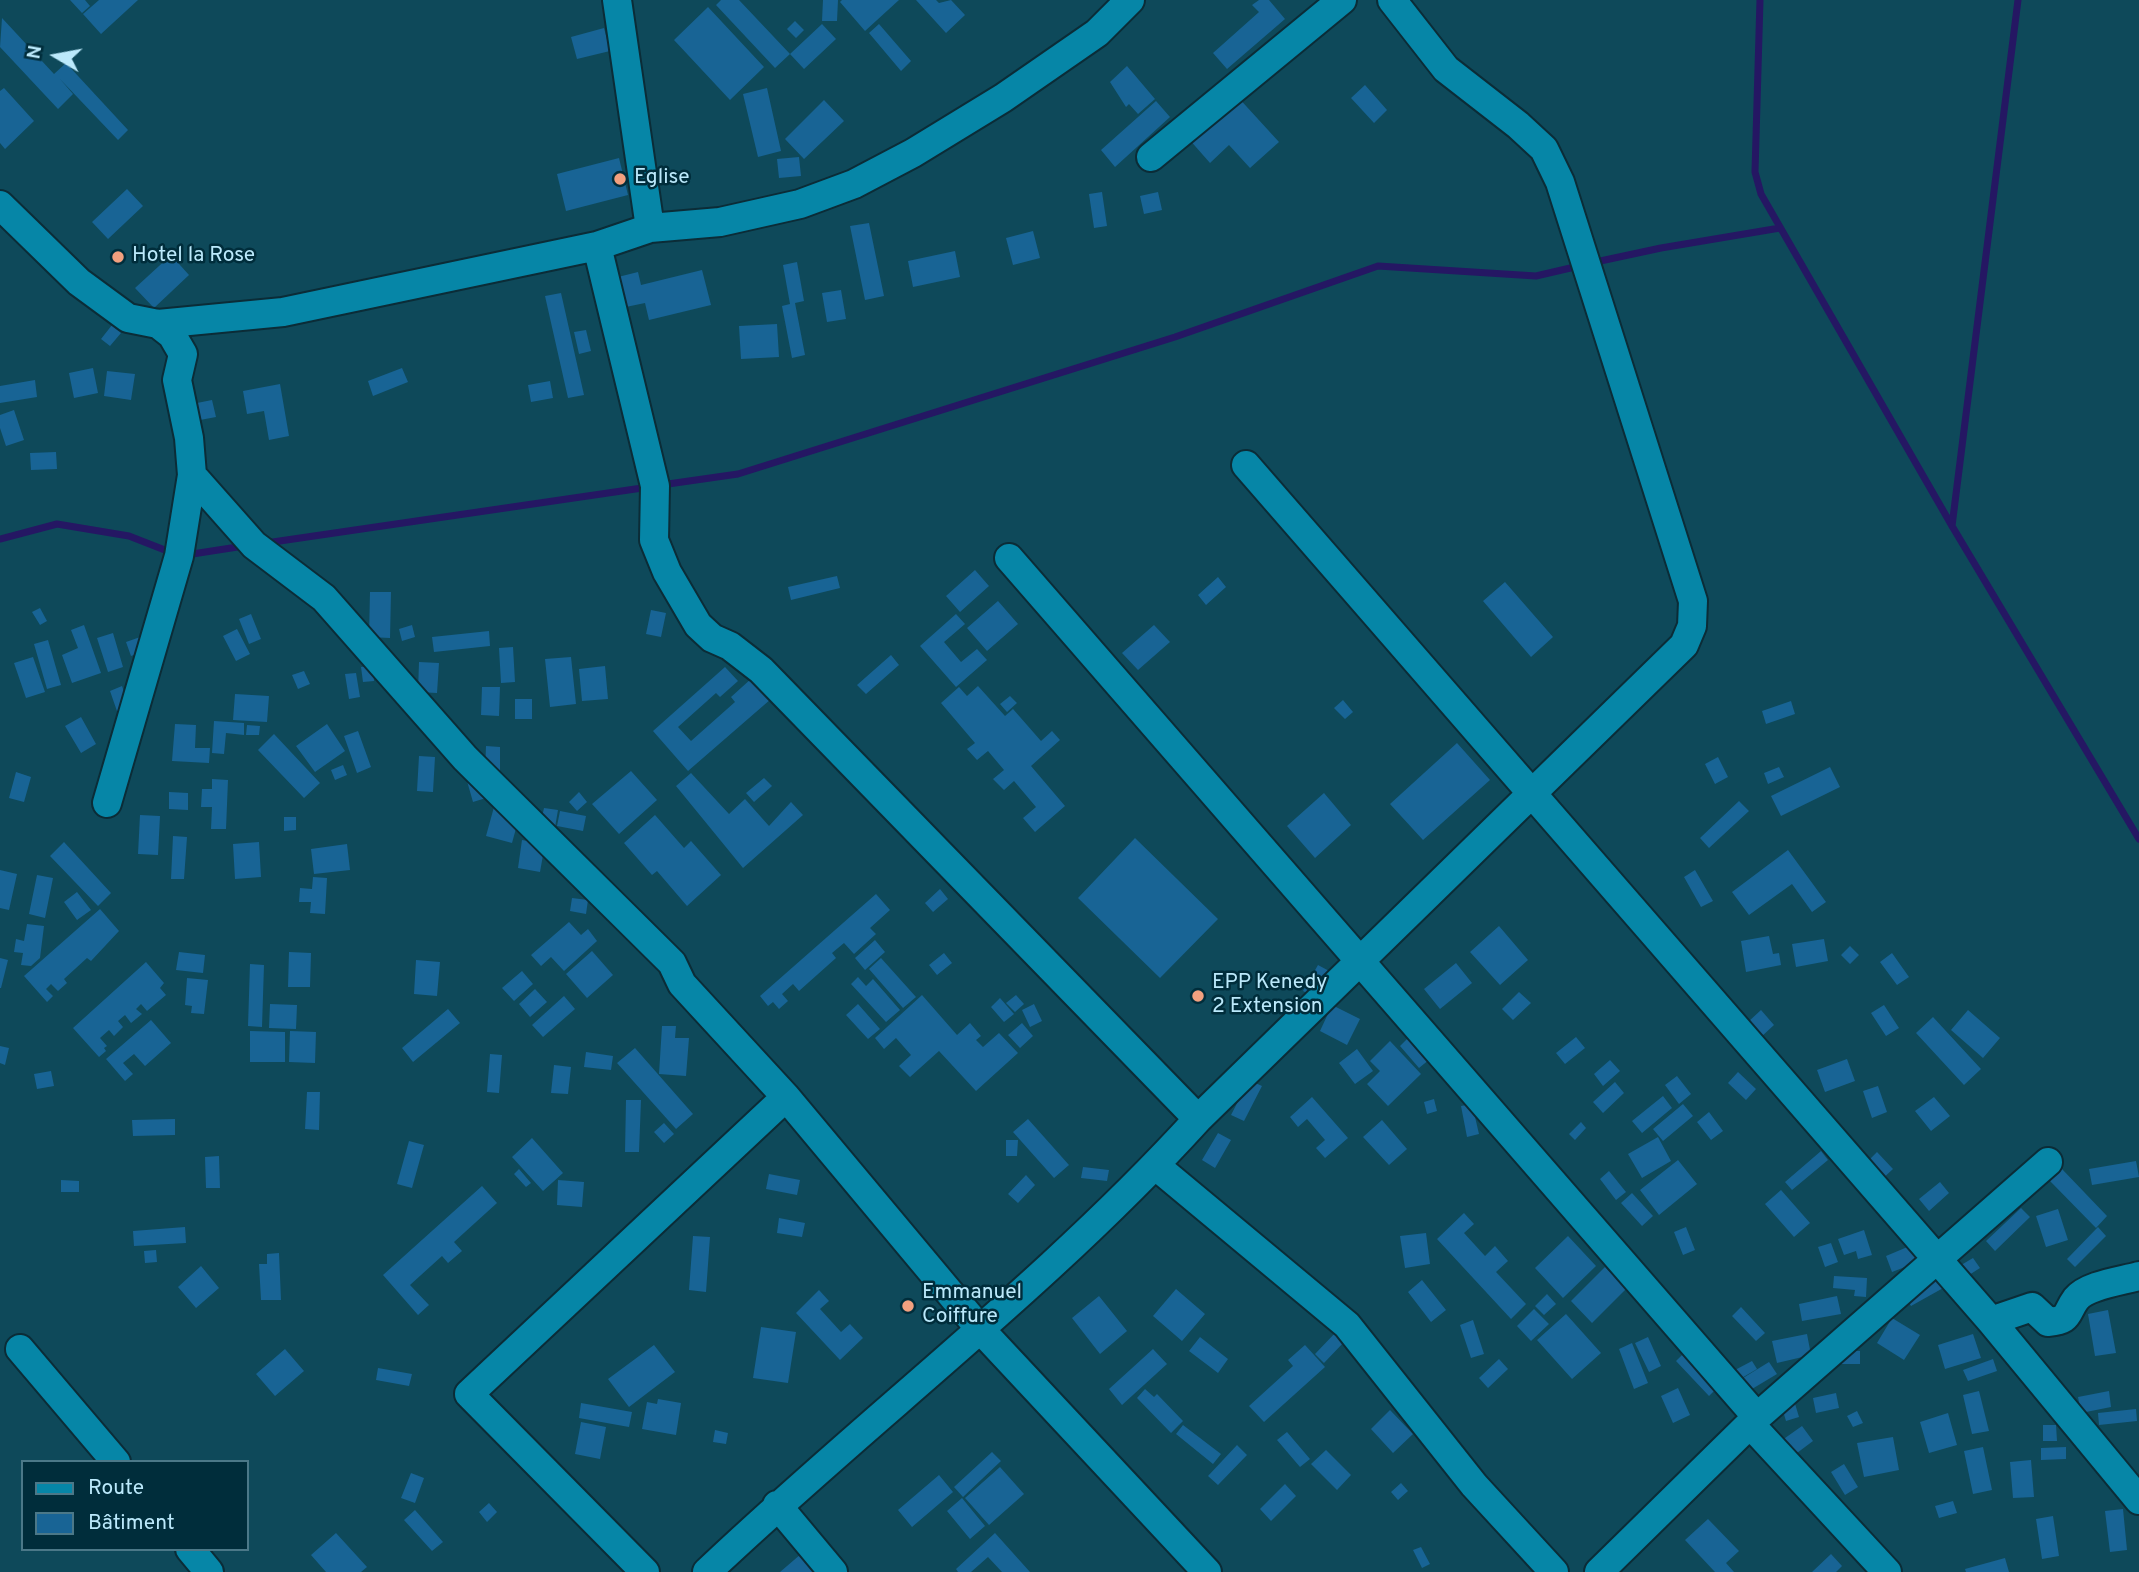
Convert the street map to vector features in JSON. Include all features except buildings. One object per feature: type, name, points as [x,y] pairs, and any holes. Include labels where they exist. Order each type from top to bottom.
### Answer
[{"type":"street","points":[[617,0],[650,228]]},
{"type":"street","points":[[0,205],[79,282],[128,318],[158,324],[283,312],[597,246],[650,228],[720,222],[800,204],[854,184],[913,153],[1003,98],[1097,33],[1130,0]]},
{"type":"street","points":[[1151,157],[1342,0]]},
{"type":"street","points":[[707,1572],[777,1505],[980,1329],[1156,1166],[1198,1119],[1362,962],[1684,645],[1692,626],[1693,601],[1560,182],[1544,149],[1518,125],[1446,69],[1392,0]]},
{"type":"street","points":[[597,246],[655,486],[654,540],[667,572],[698,625],[712,638],[730,646],[761,670],[1198,1119]]},
{"type":"street","points":[[107,803],[179,556],[192,475],[177,380],[183,354],[172,335],[158,324]]},
{"type":"street","points":[[1246,465],[1991,1321],[2139,1500]]},
{"type":"street","points":[[192,475],[254,545],[324,598],[466,758],[672,962],[682,984],[786,1097],[980,1329],[1206,1572]]},
{"type":"street","points":[[1009,558],[1362,962],[1754,1421],[1887,1572]]},
{"type":"street","points":[[645,1572],[469,1394],[786,1097]]},
{"type":"street","points":[[1599,1572],[1754,1421],[2048,1163]]},
{"type":"street","points":[[1156,1166],[1348,1325],[1474,1485],[1554,1572]]},
{"type":"street","points":[[1991,1321],[2032,1307],[2048,1322],[2059,1321],[2068,1316],[2076,1299],[2089,1291],[2139,1276]]},
{"type":"street","points":[[20,1349],[114,1460]]},
{"type":"street","points":[[777,1505],[832,1572]]},
{"type":"street","points":[[192,1551],[209,1572]]},
{"type":"waterway","points":[[1760,0],[1755,172],[1761,194],[1952,526],[2139,839]]},
{"type":"waterway","points":[[1952,526],[2018,0]]},
{"type":"waterway","points":[[1591,263],[1780,228]]},
{"type":"waterway","points":[[661,485],[738,474],[1175,337],[1378,266],[1536,276],[1579,266]]},
{"type":"waterway","points":[[266,543],[649,487]]},
{"type":"waterway","points":[[0,539],[57,524],[129,536],[175,554]]},
{"type":"waterway","points":[[186,555],[244,546]]},
{"type":"place","name":"Eglise","points":[[620,179]]},
{"type":"place","name":"Hotel la Rose","points":[[118,257]]},
{"type":"place","name":"EPP Kenedy 2 Extension","points":[[1198,996]]},
{"type":"place","name":"Emmanuel Coiffure","points":[[908,1306]]}]
